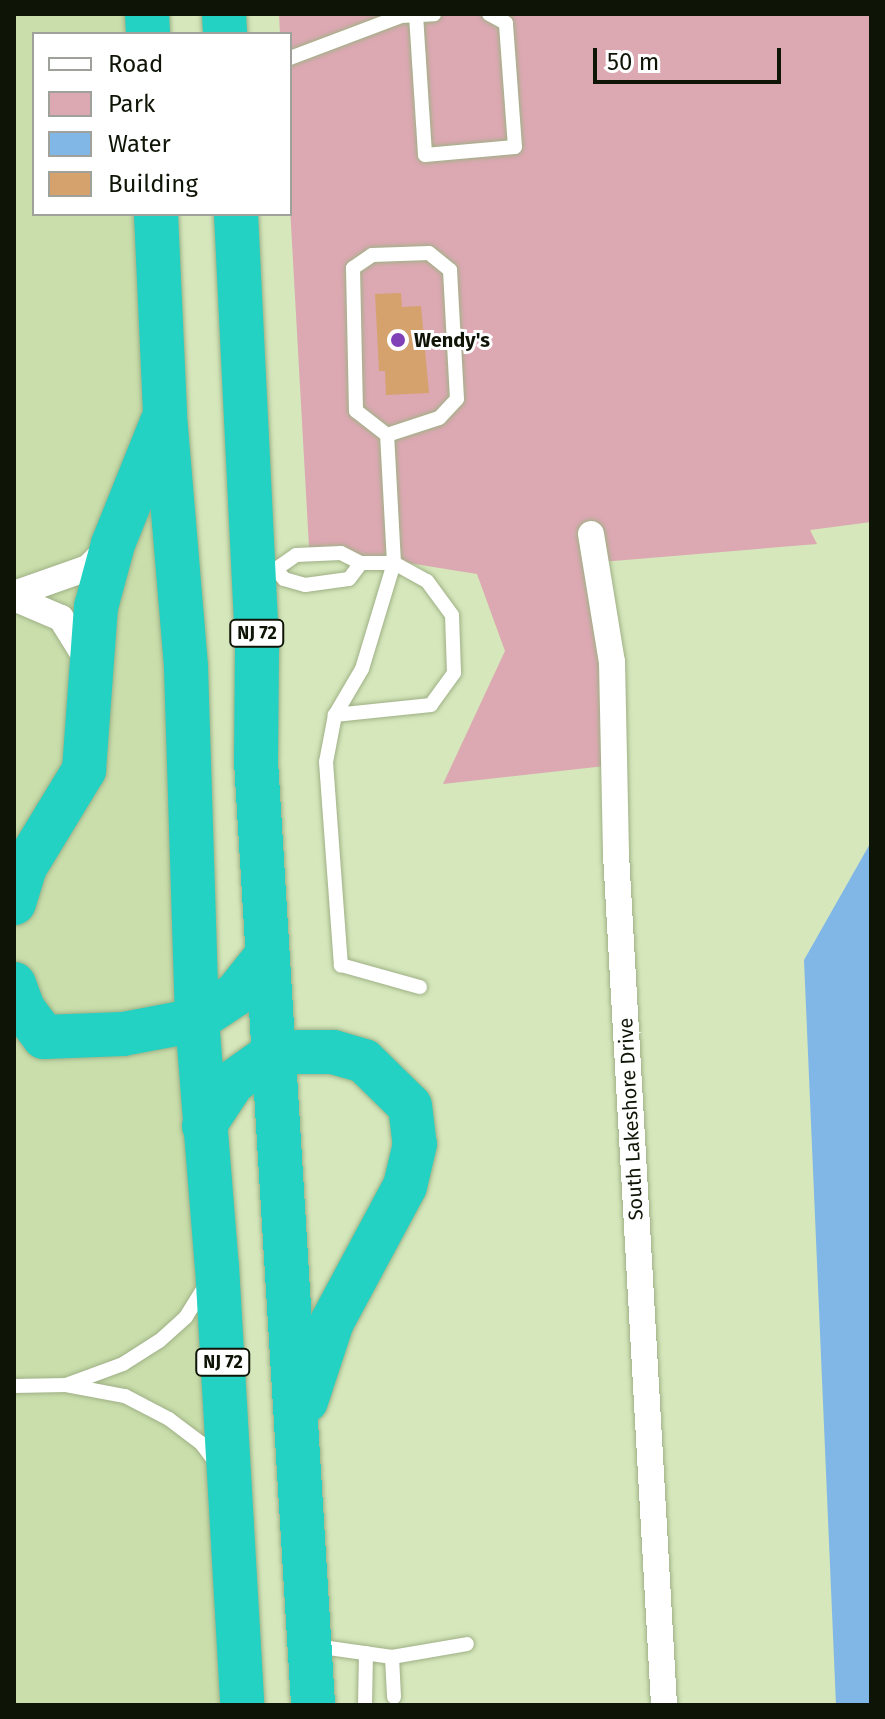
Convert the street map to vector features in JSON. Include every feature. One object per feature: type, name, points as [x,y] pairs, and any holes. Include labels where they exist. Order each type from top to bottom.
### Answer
[{"type":"highway","name":"NJ 72","points":[[156,216],[165,416],[186,668],[197,1020],[217,1266],[242,1705]]},
{"type":"highway","name":"NJ 72","points":[[236,216],[265,570],[256,761],[300,1422],[313,1705]]},
{"type":"highway","points":[[14,903],[25,867],[84,770],[96,607],[113,544],[165,416]]},
{"type":"highway","points":[[14,984],[36,1038],[123,1034],[197,1020],[236,994],[267,955]]},
{"type":"highway","points":[[204,1126],[233,1082],[275,1052],[333,1052],[364,1061],[410,1106],[415,1144],[405,1186],[332,1322],[300,1422]]},
{"type":"street","name":"South Lakeshore Drive","points":[[591,534],[612,662],[616,854],[664,1705]]},
{"type":"street","points":[[14,596],[88,568],[113,544]]},
{"type":"street","points":[[14,596],[61,618],[93,670]]},
{"type":"lane","points":[[292,57],[406,15],[434,14]]},
{"type":"lane","points":[[406,15],[425,155],[515,147],[506,23],[489,14]]},
{"type":"lane","points":[[387,435],[439,418],[457,399],[450,270],[429,253],[372,255],[353,268],[356,411],[387,435],[394,563],[362,669],[335,715],[326,762],[341,965],[420,987]]},
{"type":"lane","points":[[265,570],[296,555],[341,553],[361,563],[394,563],[427,581],[452,615],[454,673],[431,705],[335,715]]},
{"type":"lane","points":[[265,570],[305,585],[349,579],[361,563]]},
{"type":"lane","points":[[66,1385],[123,1364],[159,1341],[186,1317],[217,1266]]},
{"type":"lane","points":[[14,1386],[66,1385],[125,1396],[169,1419],[201,1443],[228,1478]]},
{"type":"lane","points":[[310,1645],[392,1657],[467,1644]]},
{"type":"lane","points":[[365,1705],[366,1653]]},
{"type":"lane","points":[[392,1657],[394,1697]]},
{"type":"shaded area","points":[[14,14],[149,14],[150,32],[32,32],[32,216],[160,216],[242,1705],[14,1705]]},
{"type":"green space","points":[[279,14],[871,14],[871,522],[810,530],[817,544],[601,562],[614,765],[443,784],[505,651],[477,574],[309,547],[291,216],[292,32],[280,32]]},
{"type":"water","points":[[871,842],[871,1705],[836,1705],[804,960]]},
{"type":"building","name":"Wendy's","points":[[401,293],[402,307],[421,306],[429,393],[386,395],[385,371],[379,371],[375,294]]},
{"type":"place","name":"Wendy's","points":[[398,340]]}]
